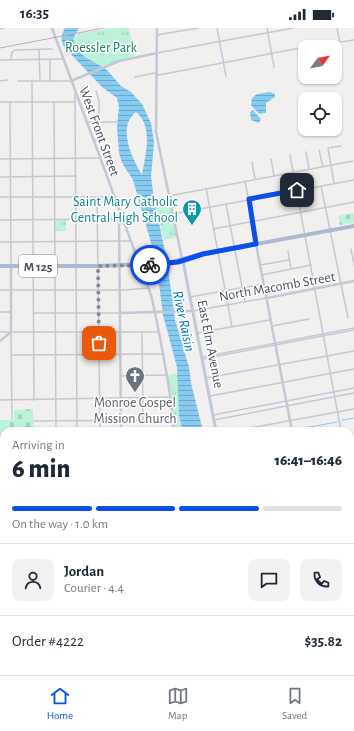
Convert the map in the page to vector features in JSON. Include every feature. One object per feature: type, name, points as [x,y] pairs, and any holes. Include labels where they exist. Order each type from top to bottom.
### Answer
[{"type":"main road","points":[[183,261],[218,251],[354,226]]},
{"type":"main road","name":"M 125","points":[[0,266],[119,266],[183,261]]},
{"type":"main road","name":"East Elm Avenue","points":[[183,261],[215,427]]},
{"type":"street","points":[[0,29],[4,28]]},
{"type":"street","name":"West Front Street","points":[[52,28],[156,312],[174,420],[173,427]]},
{"type":"street","points":[[157,28],[156,132],[183,261]]},
{"type":"street","points":[[157,36],[198,28]]},
{"type":"street","points":[[217,28],[226,76]]},
{"type":"street","points":[[267,28],[274,67]]},
{"type":"street","points":[[18,81],[71,81],[130,58],[293,28]]},
{"type":"street","points":[[337,28],[339,40]]},
{"type":"street","points":[[342,43],[354,40]]},
{"type":"street","points":[[10,60],[14,50],[52,49]]},
{"type":"street","points":[[135,77],[154,73],[157,75],[298,49]]},
{"type":"street","points":[[39,50],[40,80]]},
{"type":"street","points":[[0,60],[63,59]]},
{"type":"street","points":[[50,60],[50,80]]},
{"type":"street","points":[[0,81],[8,80]]},
{"type":"street","points":[[32,80],[34,400]]},
{"type":"street","points":[[92,140],[99,140],[98,100],[96,91]]},
{"type":"street","points":[[75,93],[77,197],[77,427]]},
{"type":"street","points":[[0,102],[79,103]]},
{"type":"street","points":[[10,102],[12,197],[12,419]]},
{"type":"street","points":[[54,102],[56,427]]},
{"type":"street","points":[[86,122],[117,122]]},
{"type":"street","points":[[334,184],[328,148],[341,146]]},
{"type":"street","points":[[319,150],[323,167]]},
{"type":"street","points":[[306,152],[309,169]]},
{"type":"street","points":[[290,155],[341,427]]},
{"type":"street","points":[[0,158],[99,158]]},
{"type":"street","points":[[271,159],[274,176]]},
{"type":"street","points":[[169,196],[353,161]]},
{"type":"street","points":[[252,162],[255,180]]},
{"type":"street","points":[[0,177],[76,176]]},
{"type":"street","points":[[173,214],[354,180]]},
{"type":"street","points":[[245,181],[291,427]]},
{"type":"street","points":[[321,186],[348,318]]},
{"type":"street","points":[[206,188],[232,327]]},
{"type":"street","points":[[0,197],[54,198],[113,196]]},
{"type":"street","points":[[97,197],[100,427]]},
{"type":"street","points":[[214,229],[354,202]]},
{"type":"street","points":[[226,204],[245,302]]},
{"type":"street","points":[[119,213],[121,427]]},
{"type":"street","points":[[0,220],[120,220]]},
{"type":"street","points":[[120,220],[123,224]]},
{"type":"street","points":[[0,242],[130,241]]},
{"type":"street","points":[[351,249],[354,264]]},
{"type":"street","points":[[288,251],[291,269]]},
{"type":"street","points":[[260,265],[289,260]]},
{"type":"street","points":[[262,274],[311,266]]},
{"type":"street","name":"North Macomb Street","points":[[120,313],[175,313],[193,311],[354,281]]},
{"type":"street","points":[[190,296],[264,284]]},
{"type":"street","points":[[0,290],[120,290],[148,288]]},
{"type":"street","points":[[0,312],[11,312]]},
{"type":"street","points":[[34,313],[120,313]]},
{"type":"street","points":[[272,326],[309,319]]},
{"type":"street","points":[[197,334],[271,320]]},
{"type":"street","points":[[202,358],[354,329]]},
{"type":"street","points":[[0,332],[160,332]]},
{"type":"street","points":[[0,341],[11,332]]},
{"type":"street","points":[[142,332],[143,420]]},
{"type":"street","points":[[206,378],[354,350]]},
{"type":"street","points":[[12,354],[163,354]]},
{"type":"street","points":[[210,396],[354,369]]},
{"type":"street","points":[[120,376],[167,375]]},
{"type":"street","points":[[213,415],[354,388]]},
{"type":"street","points":[[214,420],[354,393]]},
{"type":"street","points":[[0,400],[170,397]]},
{"type":"street","points":[[310,397],[311,401]]},
{"type":"street","points":[[259,406],[260,411]]},
{"type":"street","points":[[256,427],[354,409]]},
{"type":"street","points":[[235,411],[235,416]]},
{"type":"street","points":[[34,421],[174,420]]},
{"type":"green space","name":"Roessler Park","points":[[112,28],[129,28],[135,56],[101,66],[84,55],[73,39],[78,34]]},
{"type":"green space","points":[[170,201],[177,237],[164,240],[155,205]]},
{"type":"green space","points":[[354,213],[354,223],[340,225],[338,216]]},
{"type":"green space","points":[[66,220],[66,231],[55,231],[55,221]]},
{"type":"green space","points":[[178,374],[179,416],[182,427],[173,427],[174,420],[167,375]]},
{"type":"green space","points":[[33,409],[34,427],[0,427],[0,420],[14,420],[14,410]]},
{"type":"water","points":[[65,28],[79,28],[73,39],[78,49],[85,57],[106,69],[121,86],[131,92],[142,104],[151,123],[154,142],[151,177],[154,199],[167,261],[175,320],[189,367],[191,383],[202,427],[182,427],[179,416],[177,367],[163,315],[156,260],[133,180],[122,163],[119,153],[117,127],[119,107],[117,98],[102,87],[65,48],[63,45],[62,35]],"holes":[[[136,112],[142,118],[145,126],[147,142],[142,175],[134,161],[128,144],[127,126],[130,119]]]},
{"type":"water","points":[[270,92],[275,94],[275,97],[266,103],[266,113],[259,114],[251,105],[252,98],[257,94]]},
{"type":"water","points":[[253,110],[261,119],[259,123],[251,120],[250,112]]},
{"type":"waterway","points":[[342,420],[354,418]]},
{"type":"waterway","points":[[310,427],[337,422]]},
{"type":"railway","points":[[0,48],[104,28]]},
{"type":"way so far","points":[[99,343],[98,266],[150,265]]},
{"type":"place","name":"Saint Mary Catholic Central High School","points":[[192,226]]},
{"type":"place","name":"Monroe Gospel Mission Church","points":[[135,393]]},
{"type":"route","points":[[150,265],[178,262],[194,256],[256,244],[249,199],[297,190]]},
{"type":"water label","name":"River Raisin","points":[[184,321]]}]
